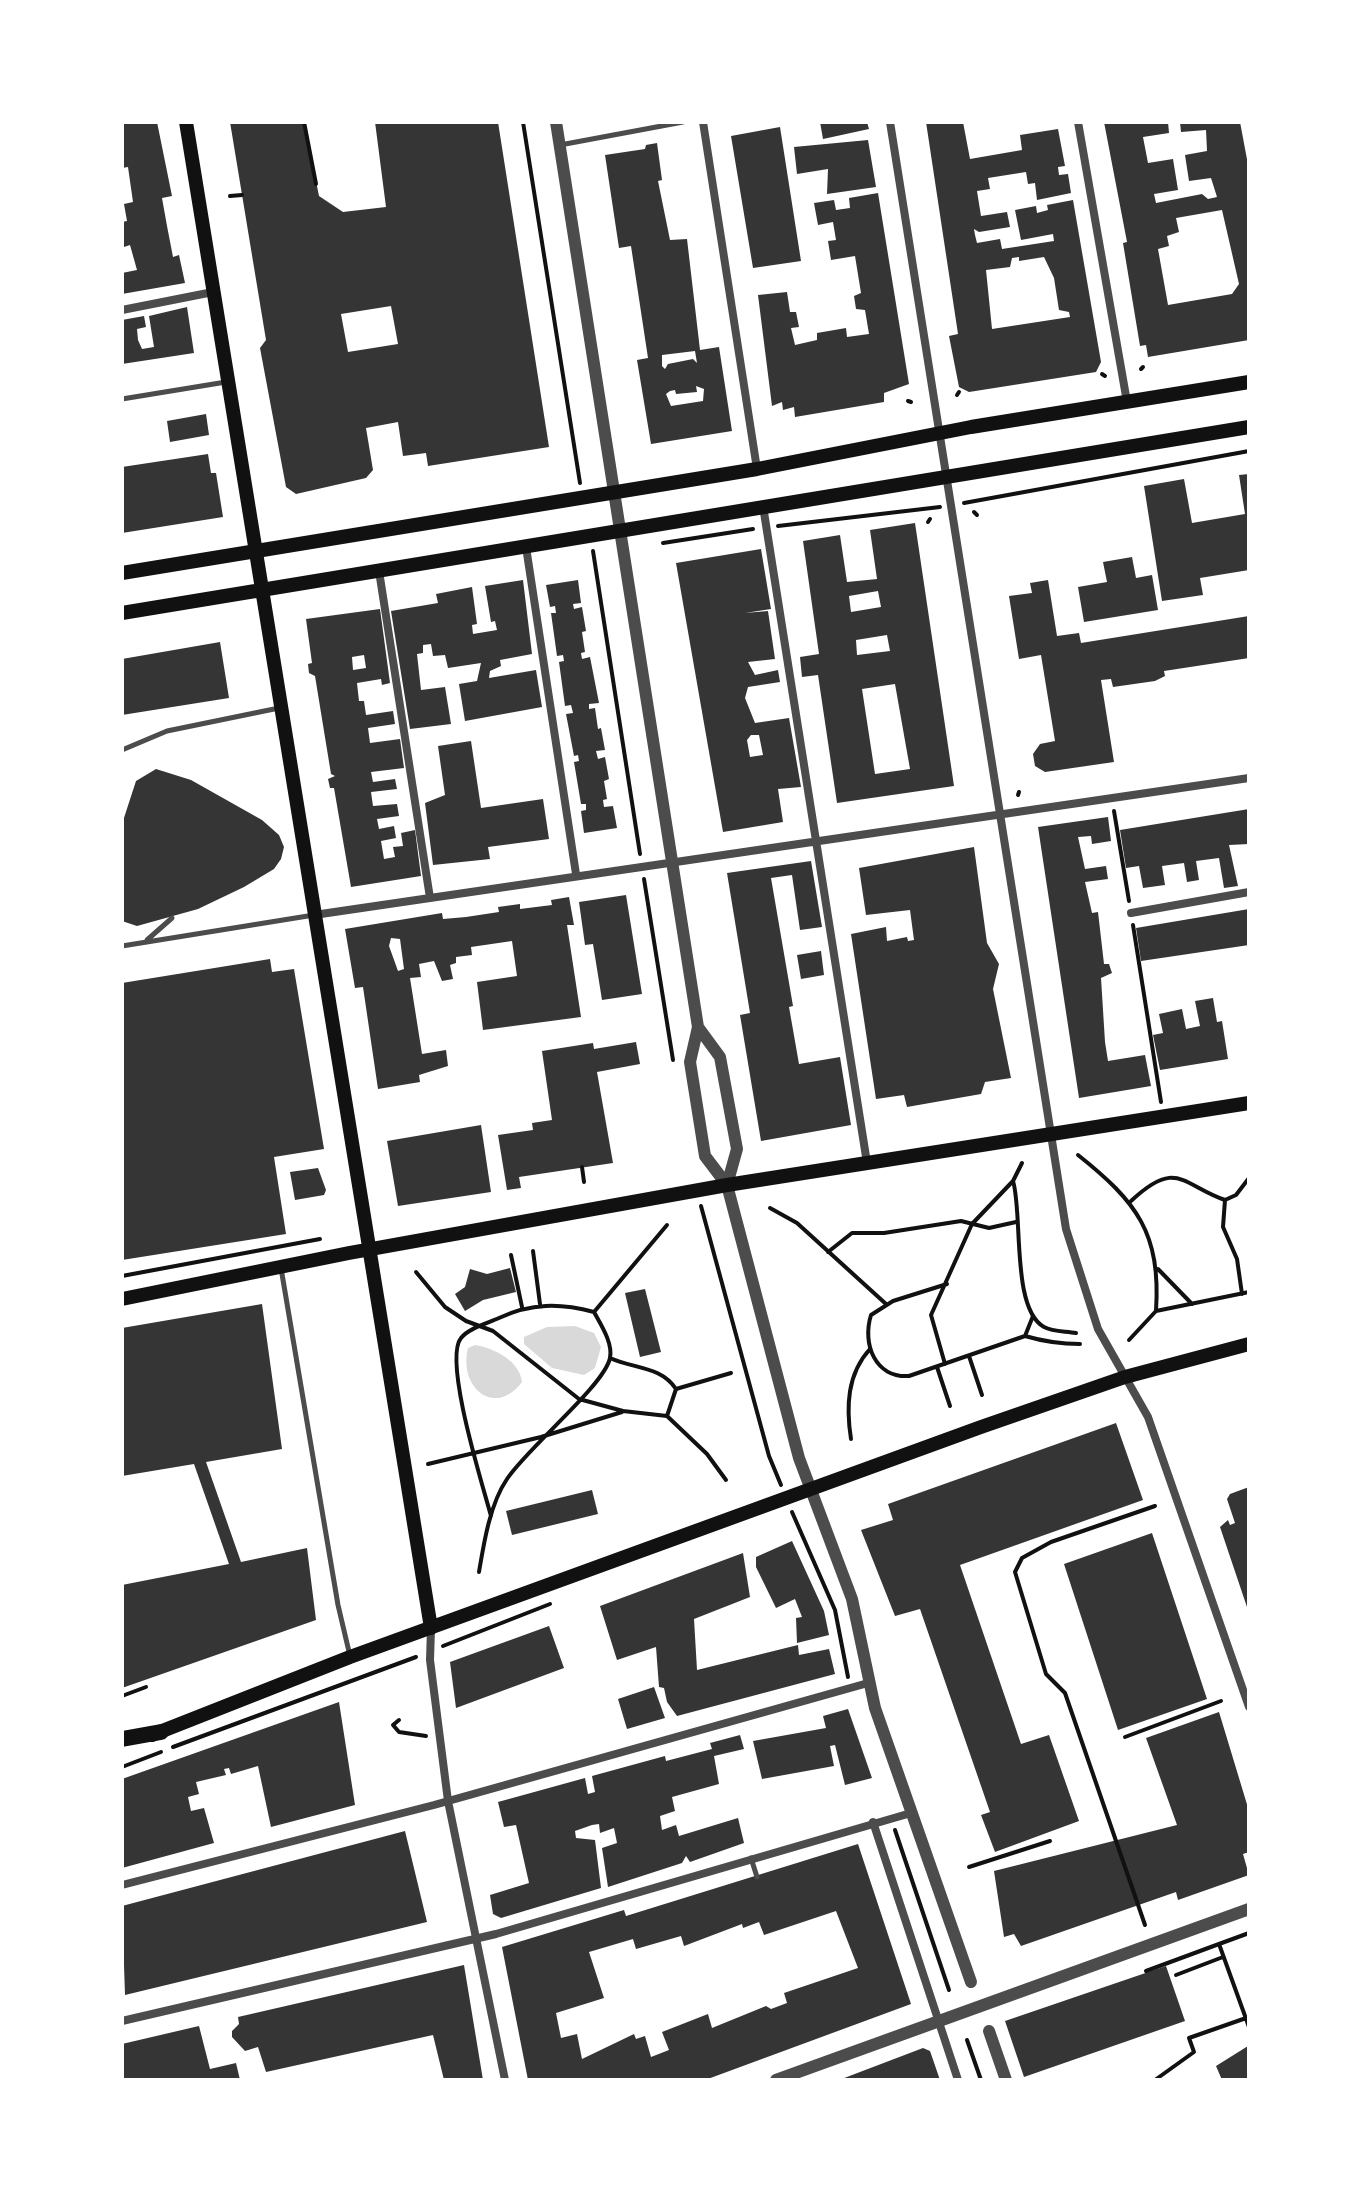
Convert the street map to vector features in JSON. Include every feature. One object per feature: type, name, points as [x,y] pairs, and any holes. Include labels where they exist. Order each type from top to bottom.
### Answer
[{"type":"highway","points":[[122,1739],[161,1732]]},
{"type":"main road","points":[[186,122],[431,1628]]},
{"type":"main road","points":[[122,573],[757,469],[940,433],[1249,382]]},
{"type":"main road","points":[[122,613],[1249,427]]},
{"type":"main road","points":[[122,1299],[370,1249],[727,1185],[1249,1103]]},
{"type":"main road","points":[[122,1747],[350,1657],[810,1488],[1125,1377],[1249,1344]]},
{"type":"street","points":[[556,122],[698,1027],[690,1062],[705,1156],[727,1185],[810,1488],[852,1599],[868,1683],[971,1982]]},
{"type":"street","points":[[703,122],[757,469]]},
{"type":"street","points":[[890,122],[998,815],[1074,1263],[1098,1329],[1148,1417],[1249,1707]]},
{"type":"street","points":[[1078,122],[1127,402]]},
{"type":"street","points":[[122,310],[213,292]]},
{"type":"street","points":[[763,506],[867,1163]]},
{"type":"street","points":[[526,547],[576,874]]},
{"type":"street","points":[[379,571],[430,898]]},
{"type":"street","points":[[314,915],[576,874],[1249,778]]},
{"type":"street","points":[[1131,913],[1249,892]]},
{"type":"street","points":[[698,1027],[720,1057],[736,1159],[727,1185]]},
{"type":"street","points":[[431,1628],[430,1651],[448,1801],[479,1938],[505,2080]]},
{"type":"street","points":[[122,1885],[448,1801],[868,1683]]},
{"type":"street","points":[[122,2021],[479,1938],[911,1813]]},
{"type":"street","points":[[873,1822],[943,2018],[958,2080]]},
{"type":"street","points":[[776,2080],[1249,1909]]},
{"type":"street","points":[[989,2031],[1006,2080]]},
{"type":"lane","points":[[560,145],[683,122]]},
{"type":"lane","points":[[122,399],[227,382]]},
{"type":"lane","points":[[122,750],[167,731],[280,707]]},
{"type":"lane","points":[[122,946],[314,915]]},
{"type":"lane","points":[[143,943],[172,918]]},
{"type":"lane","points":[[281,1267],[338,1605],[350,1657]]},
{"type":"lane","points":[[751,1858],[757,1877]]},
{"type":"path","points":[[304,122],[316,184]]},
{"type":"path","points":[[523,122],[575,457]]},
{"type":"path","points":[[230,196],[242,195]]},
{"type":"path","points":[[593,552],[638,840]]},
{"type":"path","points":[[1114,811],[1163,1116]]},
{"type":"path","points":[[646,890],[669,1036]]},
{"type":"path","points":[[1078,1155],[1131,1202],[1158,1269],[1192,1304]]},
{"type":"path","points":[[945,1364],[931,1320],[972,1224],[1013,1181],[1022,1163]]},
{"type":"path","points":[[582,1167],[584,1182]]},
{"type":"path","points":[[1131,1202],[1155,1182],[1168,1178],[1182,1178],[1225,1200]]},
{"type":"path","points":[[1225,1200],[1236,1195],[1249,1178]]},
{"type":"path","points":[[1013,1181],[1018,1201],[1019,1263],[1033,1316],[1046,1328],[1076,1333]]},
{"type":"path","points":[[1225,1200],[1223,1227],[1237,1259],[1242,1294]]},
{"type":"path","points":[[770,1208],[797,1223],[886,1304]]},
{"type":"path","points":[[828,1252],[852,1233],[884,1233],[961,1221],[989,1228],[1016,1222]]},
{"type":"path","points":[[705,1224],[769,1456]]},
{"type":"path","points":[[594,1312],[667,1225]]},
{"type":"path","points":[[122,1276],[326,1238]]},
{"type":"path","points":[[533,1251],[540,1304]]},
{"type":"path","points":[[511,1255],[522,1308]]},
{"type":"path","points":[[1156,1311],[1158,1269]]},
{"type":"path","points":[[416,1272],[445,1307],[493,1331],[579,1399],[623,1411],[667,1416],[707,1454],[726,1480]]},
{"type":"path","points":[[947,1284],[886,1304],[871,1315],[866,1331],[870,1349],[877,1363],[892,1376],[909,1376],[1025,1336],[1040,1341],[1080,1344]]},
{"type":"path","points":[[1129,1340],[1156,1311],[1249,1292]]},
{"type":"path","points":[[491,1516],[458,1382],[455,1351],[462,1337],[522,1308],[540,1304],[594,1312]]},
{"type":"path","points":[[479,1572],[491,1516],[505,1481],[541,1437],[579,1399],[610,1358],[609,1344],[594,1312]]},
{"type":"path","points":[[1025,1336],[1033,1316]]},
{"type":"path","points":[[1040,1341],[1046,1328]]},
{"type":"path","points":[[851,1439],[848,1419],[850,1389],[855,1371],[870,1349]]},
{"type":"path","points":[[969,1356],[982,1395]]},
{"type":"path","points":[[610,1358],[634,1369],[650,1369],[667,1375],[676,1389]]},
{"type":"path","points":[[937,1367],[950,1406]]},
{"type":"path","points":[[676,1389],[731,1373]]},
{"type":"path","points":[[667,1416],[676,1389]]},
{"type":"path","points":[[428,1464],[541,1437],[623,1411]]},
{"type":"path","points":[[1145,1925],[1065,1693],[1046,1674],[1015,1572],[1022,1558],[1051,1542],[1155,1506]]},
{"type":"path","points":[[122,1767],[561,1600]]},
{"type":"path","points":[[122,1696],[146,1687]]},
{"type":"path","points":[[1125,1737],[1221,1701]]},
{"type":"path","points":[[399,1720],[393,1725],[399,1732],[426,1736]]},
{"type":"path","points":[[969,1867],[1050,1841]]},
{"type":"path","points":[[1146,1971],[1249,1933]]},
{"type":"path","points":[[1219,1944],[1249,2027]]},
{"type":"path","points":[[1176,1975],[1223,1957]]},
{"type":"path","points":[[1155,2080],[1194,2052],[1189,2038],[1247,2017]]},
{"type":"path","points":[[967,2040],[981,2080]]},
{"type":"shaded area","points":[[575,1326],[594,1333],[601,1347],[595,1368],[584,1375],[552,1368],[524,1344],[524,1337],[547,1327]]},
{"type":"shaded area","points":[[475,1345],[498,1352],[516,1368],[522,1382],[512,1393],[501,1398],[490,1398],[474,1386],[466,1362],[468,1348]]},
{"type":"building","points":[[122,122],[157,122],[172,196],[162,198],[173,257],[179,255],[185,283],[122,294],[122,273],[137,270],[130,245],[124,247],[122,252],[122,222],[127,221],[124,204],[133,202],[128,167],[122,168]]},
{"type":"building","points":[[230,122],[304,122],[319,196],[343,212],[386,207],[375,122],[498,122],[549,447],[428,466],[426,453],[403,456],[398,422],[366,428],[373,470],[366,478],[296,494],[286,487],[260,348],[266,340]],"holes":[[[391,306],[398,344],[348,352],[341,314]]]},
{"type":"building","points":[[820,122],[867,122],[869,129],[823,139]]},
{"type":"building","points":[[926,122],[963,122],[970,159],[1022,150],[1020,135],[1058,129],[1065,166],[1058,167],[1059,175],[1068,174],[1071,193],[1037,200],[1035,183],[1028,184],[1026,172],[988,178],[990,189],[977,191],[981,216],[1007,212],[1010,227],[979,232],[974,229],[975,235],[977,243],[1000,239],[1002,249],[1054,241],[1053,234],[1021,240],[1015,210],[1036,206],[1037,213],[1048,210],[1047,205],[1073,200],[1101,362],[1096,372],[969,392],[959,387],[949,336],[958,334]],"holes":[[[1019,257],[1019,261],[1044,257],[1054,278],[1059,310],[1069,312],[1070,317],[992,329],[986,270],[1010,267],[1012,258]]]},
{"type":"building","points":[[1104,122],[1168,122],[1169,133],[1143,137],[1148,163],[1173,159],[1178,190],[1154,194],[1156,203],[1202,194],[1208,199],[1217,197],[1211,178],[1189,181],[1185,155],[1207,151],[1206,130],[1181,132],[1180,122],[1240,122],[1249,170],[1249,340],[1148,357],[1146,345],[1140,346],[1123,243],[1127,242]],"holes":[[[1222,210],[1239,284],[1232,294],[1168,305],[1158,249],[1169,246],[1167,236],[1179,232],[1176,218]]]},
{"type":"building","points":[[780,127],[801,261],[753,268],[731,136]]},
{"type":"building","points":[[868,140],[876,187],[827,194],[828,169],[797,174],[794,147]]},
{"type":"building","points":[[657,143],[662,180],[658,181],[670,240],[687,239],[700,350],[719,347],[732,431],[651,444],[637,360],[648,358],[631,246],[619,248],[605,155],[645,149],[646,145]],"holes":[[[695,351],[697,363],[693,359],[668,364],[665,369],[662,366],[662,355]],[[696,386],[704,389],[703,401],[671,406],[666,394],[675,390],[676,394],[697,392]]]},
{"type":"building","points":[[878,193],[909,384],[884,393],[884,402],[795,417],[794,407],[783,410],[782,402],[772,406],[758,295],[787,292],[790,312],[796,312],[799,327],[791,328],[795,345],[817,340],[817,333],[846,328],[847,337],[869,334],[865,310],[856,309],[854,296],[861,293],[855,256],[831,260],[828,241],[836,240],[833,222],[818,225],[814,203],[834,200],[836,210],[850,208],[849,198]]},
{"type":"building","points":[[187,307],[194,353],[122,364],[122,320],[144,316],[146,327],[137,329],[138,340],[142,349],[154,347],[149,316]]},
{"type":"building","points":[[206,414],[209,435],[170,442],[167,421]]},
{"type":"building","points":[[208,454],[211,473],[216,473],[223,517],[122,533],[122,467]]},
{"type":"building","points":[[1249,474],[1249,570],[1200,578],[1203,595],[1162,601],[1144,486],[1184,479],[1192,523],[1245,514],[1239,475]]},
{"type":"building","points":[[915,523],[954,786],[837,803],[818,675],[802,677],[800,657],[819,654],[803,541],[840,535],[847,582],[877,579],[870,530]],"holes":[[[878,591],[881,607],[851,612],[849,596]],[[887,635],[890,651],[857,655],[856,640]],[[895,684],[910,769],[875,774],[862,689]]]},
{"type":"building","points":[[761,549],[771,609],[745,613],[768,611],[775,659],[748,662],[755,675],[778,670],[780,682],[748,687],[745,698],[755,723],[789,718],[801,787],[778,789],[783,822],[723,832],[676,563]],"holes":[[[751,735],[759,735],[763,755],[750,757],[747,740]]]},
{"type":"building","points":[[1132,557],[1136,578],[1152,575],[1158,610],[1084,622],[1078,587],[1107,582],[1103,562]]},
{"type":"building","points":[[523,580],[532,654],[500,660],[501,666],[490,671],[489,678],[536,670],[542,707],[465,721],[459,684],[477,681],[481,663],[448,668],[445,655],[433,656],[431,644],[423,645],[423,653],[417,654],[421,690],[445,687],[451,724],[410,729],[391,611],[438,603],[436,594],[472,587],[477,624],[472,625],[473,634],[497,630],[495,621],[491,622],[485,586]]},
{"type":"building","points":[[578,580],[581,603],[573,604],[574,609],[582,607],[586,631],[582,632],[585,652],[581,653],[582,659],[590,657],[599,703],[589,704],[589,709],[595,708],[598,729],[601,728],[605,750],[596,751],[598,759],[605,757],[609,779],[604,781],[607,799],[603,800],[604,807],[613,806],[617,828],[584,833],[581,811],[586,810],[586,804],[581,804],[574,762],[579,761],[578,755],[574,756],[566,714],[573,713],[571,705],[565,706],[559,662],[564,661],[563,655],[557,656],[551,613],[556,613],[555,606],[550,607],[546,585]]},
{"type":"building","points":[[1048,580],[1057,636],[1079,633],[1081,643],[1249,616],[1249,658],[1164,671],[1165,676],[1155,681],[1113,687],[1111,679],[1101,680],[1114,762],[1045,772],[1035,766],[1033,754],[1040,744],[1055,741],[1041,655],[1019,659],[1009,596],[1032,593],[1030,583]]},
{"type":"building","points":[[380,609],[390,683],[382,685],[381,679],[357,683],[359,701],[364,701],[366,715],[393,711],[395,724],[368,728],[370,743],[400,739],[404,768],[371,772],[373,782],[395,779],[397,789],[371,792],[373,806],[397,804],[399,816],[377,819],[379,829],[394,826],[396,838],[381,841],[384,859],[395,857],[393,847],[403,846],[401,833],[415,830],[421,876],[351,887],[334,788],[330,788],[328,779],[335,776],[331,774],[315,676],[309,673],[308,664],[312,663],[306,619]],"holes":[[[364,655],[366,668],[353,670],[352,657]]]},
{"type":"building","points":[[220,642],[229,698],[122,715],[122,659]]},
{"type":"building","points":[[471,741],[481,808],[543,799],[549,839],[488,847],[490,859],[433,865],[425,803],[445,795],[438,746]]},
{"type":"building","points":[[156,769],[191,780],[262,820],[279,835],[284,847],[274,869],[244,887],[198,909],[137,926],[122,921],[122,824],[136,781]]},
{"type":"building","points":[[1249,809],[1249,844],[1229,845],[1238,886],[1224,888],[1219,858],[1196,861],[1199,880],[1187,882],[1184,863],[1162,866],[1165,885],[1143,888],[1139,866],[1126,868],[1120,830]]},
{"type":"building","points":[[1108,817],[1111,841],[1092,844],[1091,836],[1078,837],[1085,869],[1106,866],[1108,879],[1085,882],[1092,913],[1098,912],[1104,964],[1109,964],[1112,973],[1101,978],[1108,1061],[1145,1055],[1151,1086],[1079,1098],[1038,827]]},
{"type":"building","points":[[974,847],[987,943],[999,964],[993,989],[1011,1078],[985,1082],[981,1094],[907,1107],[904,1095],[876,1099],[851,934],[886,927],[887,941],[907,937],[908,941],[914,940],[910,910],[866,915],[859,868]]},
{"type":"building","points":[[811,861],[822,927],[800,930],[792,875],[771,878],[793,1006],[789,1007],[799,1064],[840,1057],[851,1125],[761,1141],[740,1015],[750,1013],[727,873]]},
{"type":"building","points":[[626,895],[642,994],[602,1000],[593,944],[585,945],[579,902]]},
{"type":"building","points":[[569,897],[574,925],[567,925],[581,1017],[483,1030],[477,982],[517,976],[512,941],[471,947],[472,955],[456,957],[456,963],[450,965],[453,979],[442,981],[434,961],[419,964],[421,977],[410,978],[422,1054],[446,1050],[448,1066],[419,1075],[420,1082],[378,1089],[363,987],[355,988],[345,929],[442,913],[443,919],[499,912],[498,907],[520,904],[520,909],[552,905],[551,900]],"holes":[[[391,938],[400,939],[404,969],[398,971],[389,946]]]},
{"type":"building","points":[[1249,909],[1249,945],[1141,961],[1136,928]]},
{"type":"building","points":[[821,951],[824,975],[801,979],[797,955]]},
{"type":"building","points":[[270,959],[272,972],[294,969],[324,1149],[274,1157],[286,1234],[122,1260],[122,983]]},
{"type":"building","points":[[1213,998],[1217,1022],[1222,1021],[1228,1059],[1160,1070],[1153,1035],[1163,1033],[1159,1014],[1182,1009],[1186,1029],[1200,1026],[1195,1001]]},
{"type":"building","points":[[636,1042],[640,1064],[597,1072],[613,1163],[519,1177],[521,1188],[507,1190],[498,1135],[533,1130],[532,1123],[552,1120],[542,1051],[593,1043],[594,1049]]},
{"type":"building","points":[[481,1125],[491,1192],[398,1206],[387,1141]]},
{"type":"building","points":[[318,1168],[326,1190],[324,1195],[295,1200],[290,1172]]},
{"type":"building","points":[[510,1268],[516,1292],[483,1300],[465,1311],[455,1294],[465,1287],[470,1269],[487,1274]]},
{"type":"building","points":[[645,1289],[661,1352],[640,1357],[625,1293]]},
{"type":"building","points":[[262,1304],[282,1449],[206,1462],[241,1562],[307,1548],[316,1620],[122,1688],[122,1585],[229,1564],[194,1464],[122,1476],[122,1328]]},
{"type":"building","points":[[1116,1423],[1143,1500],[960,1565],[1021,1744],[1049,1735],[1079,1821],[995,1852],[981,1815],[990,1812],[920,1609],[895,1616],[861,1530],[893,1520],[888,1504]]},
{"type":"building","points":[[1249,1487],[1249,1613],[1220,1527],[1228,1520],[1230,1525],[1235,1523],[1227,1499],[1230,1494]]},
{"type":"building","points":[[592,1490],[598,1514],[512,1535],[506,1511]]},
{"type":"building","points":[[1152,1533],[1207,1699],[1118,1730],[1064,1564]]},
{"type":"building","points":[[792,1541],[824,1611],[829,1635],[797,1643],[796,1618],[802,1617],[795,1599],[776,1608],[756,1567],[756,1557]]},
{"type":"building","points":[[743,1553],[750,1597],[694,1619],[697,1670],[798,1645],[799,1655],[829,1649],[835,1674],[677,1716],[667,1702],[664,1688],[659,1687],[656,1647],[617,1660],[600,1606]]},
{"type":"building","points":[[549,1626],[564,1668],[456,1708],[450,1662]]},
{"type":"building","points":[[654,1687],[665,1718],[627,1729],[618,1699]]},
{"type":"building","points":[[339,1702],[355,1805],[271,1827],[258,1766],[231,1774],[229,1768],[224,1769],[226,1775],[196,1782],[199,1794],[188,1797],[191,1811],[204,1808],[214,1843],[122,1868],[122,1779]]},
{"type":"building","points":[[848,1709],[872,1778],[845,1785],[835,1745],[830,1746],[834,1766],[762,1779],[753,1741],[826,1728],[823,1716]]},
{"type":"building","points":[[1219,1712],[1249,1811],[1249,1852],[1243,1854],[1249,1875],[1178,1900],[1176,1892],[1021,1946],[1014,1934],[1004,1937],[994,1871],[1177,1825],[1146,1738]]},
{"type":"building","points":[[740,1735],[744,1749],[714,1756],[719,1784],[672,1797],[675,1811],[660,1816],[662,1830],[676,1825],[679,1836],[738,1818],[744,1843],[690,1862],[686,1856],[682,1863],[608,1887],[602,1848],[617,1843],[614,1828],[600,1833],[599,1824],[592,1825],[575,1831],[576,1838],[595,1840],[601,1888],[501,1918],[493,1914],[490,1895],[529,1883],[516,1825],[504,1827],[498,1802],[585,1778],[588,1794],[595,1792],[592,1776],[665,1756],[666,1761],[712,1749],[710,1743]]},
{"type":"building","points":[[405,1831],[427,1922],[125,1995],[122,1906]]},
{"type":"building","points":[[858,1844],[911,2004],[705,2080],[528,2080],[502,1947],[624,1910],[626,1916]],"holes":[[[836,1911],[858,1968],[784,1993],[787,2003],[771,2009],[766,2006],[712,2028],[708,2014],[662,2032],[669,2050],[651,2057],[645,2036],[636,2039],[634,2034],[582,2059],[577,2034],[561,2038],[556,2013],[604,1998],[589,1952],[633,1939],[636,1949],[681,1936],[684,1946],[742,1924],[743,1928],[759,1922],[764,1935]]]},
{"type":"building","points":[[464,1965],[483,2080],[444,2080],[433,2035],[266,2072],[258,2047],[245,2051],[232,2037],[232,2031],[239,2024],[238,2017]]},
{"type":"building","points":[[1166,1966],[1185,2021],[1024,2077],[1005,2021]]},
{"type":"building","points":[[199,2026],[210,2069],[236,2063],[240,2080],[122,2080],[122,2044]]},
{"type":"building","points":[[1248,2046],[1249,2080],[1222,2080],[1216,2066]]},
{"type":"building","points":[[923,2048],[930,2051],[940,2080],[839,2080]]}]
